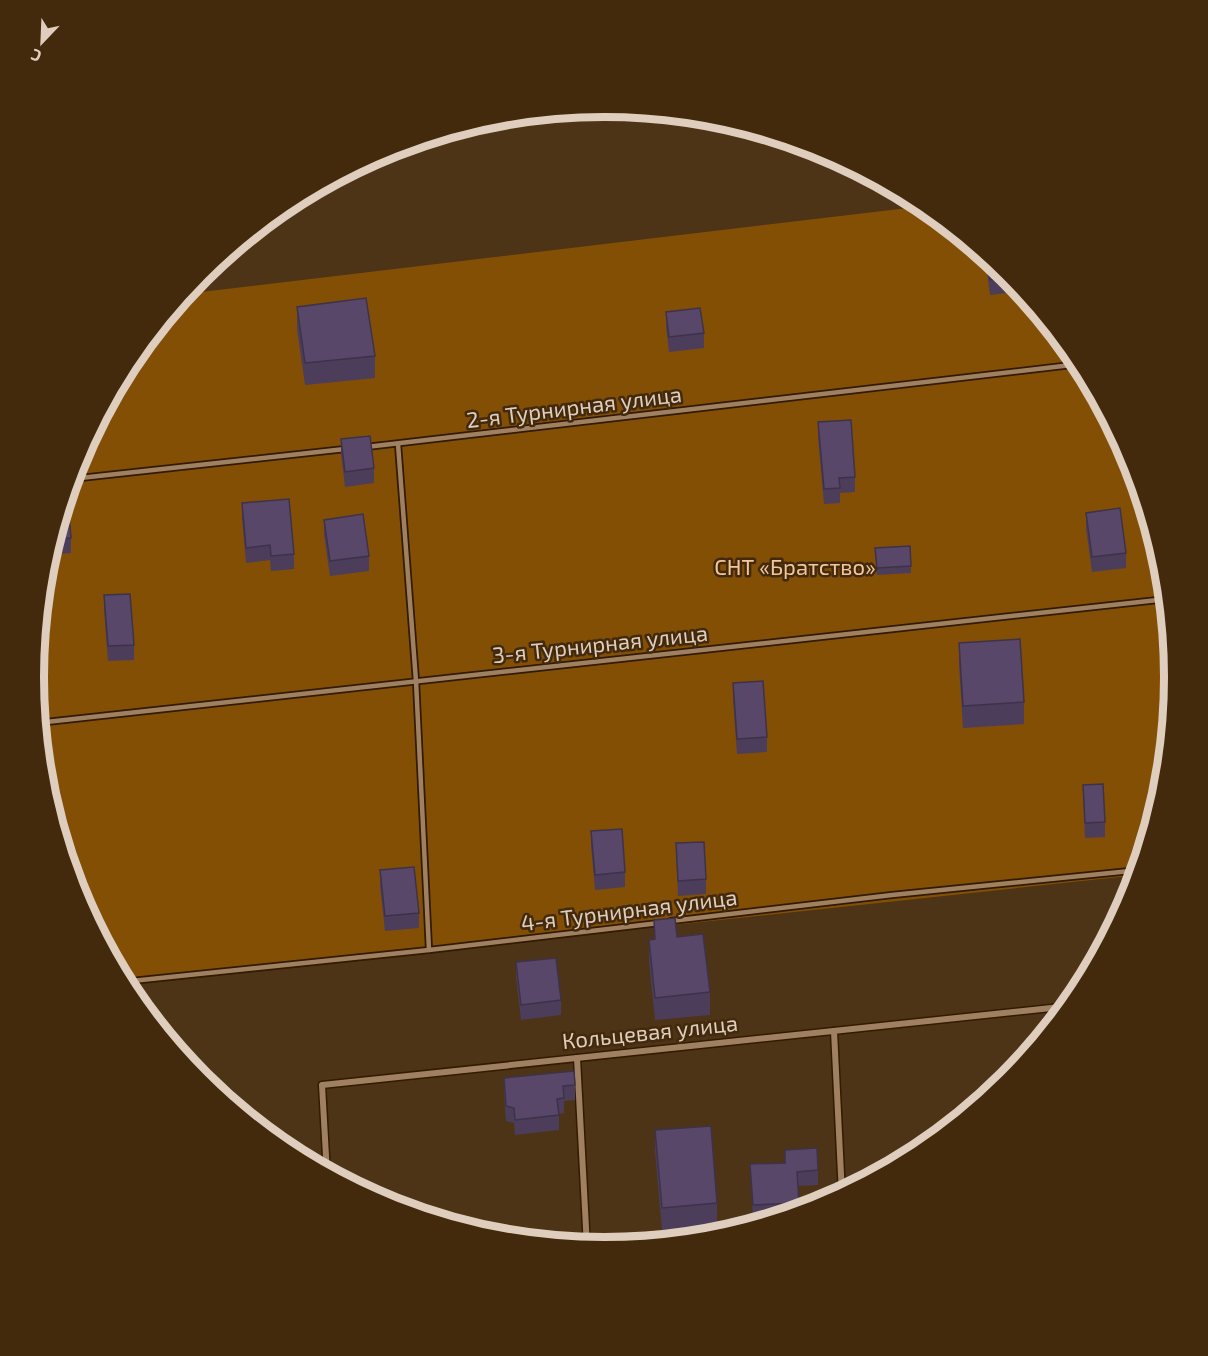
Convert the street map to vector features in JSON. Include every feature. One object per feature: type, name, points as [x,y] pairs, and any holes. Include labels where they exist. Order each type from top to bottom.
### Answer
[{"type":"street","name":"Кольцевая улица","points":[[326,1164],[322,1085],[1057,1007]]},
{"type":"street","points":[[834,1030],[842,1186]]},
{"type":"street","points":[[577,1058],[586,1238]]},
{"type":"lane","name":"2-я Турнирная улица","points":[[363,447],[1069,365]]},
{"type":"lane","points":[[399,444],[416,681],[429,950]]},
{"type":"lane","points":[[81,478],[352,449]]},
{"type":"lane","name":"3-я Турнирная улица","points":[[46,722],[1159,600]]},
{"type":"lane","name":"4-я Турнирная улица","points":[[133,981],[429,950],[892,895],[1130,871]]},
{"type":"green space","name":"СНТ «Братство»","points":[[908,208],[915,212],[974,257],[1025,308],[1049,337],[1070,367],[1107,430],[1135,498],[1154,569],[1160,605],[1164,678],[1160,751],[1154,787],[1128,876],[134,983],[101,926],[86,892],[73,858],[54,787],[45,715],[45,641],[48,605],[54,569],[73,498],[101,430],[138,367],[159,337],[198,292]]},
{"type":"building","points":[[989,271],[997,279],[990,280]]},
{"type":"building","points":[[366,298],[375,356],[305,363],[297,307]]},
{"type":"building","points":[[700,308],[704,333],[669,337],[666,312]]},
{"type":"building","points":[[851,420],[855,477],[839,478],[840,488],[824,489],[818,422]]},
{"type":"building","points":[[370,436],[374,468],[345,472],[341,439]]},
{"type":"building","points":[[289,499],[294,554],[271,556],[270,545],[246,548],[242,503]]},
{"type":"building","points":[[1120,508],[1126,553],[1092,557],[1086,513]]},
{"type":"building","points":[[69,512],[71,538],[62,539]]},
{"type":"building","points":[[363,514],[369,556],[330,561],[324,520]]},
{"type":"building","points":[[910,546],[911,566],[877,568],[875,548]]},
{"type":"building","points":[[130,594],[134,645],[108,646],[104,595]]},
{"type":"building","points":[[1020,639],[1024,702],[963,706],[959,643]]},
{"type":"building","points":[[763,681],[767,737],[737,739],[733,683]]},
{"type":"building","points":[[1103,784],[1105,822],[1085,823],[1083,785]]},
{"type":"building","points":[[622,829],[625,872],[595,875],[591,831]]},
{"type":"building","points":[[704,842],[706,879],[678,881],[676,843]]},
{"type":"building","points":[[414,867],[419,913],[385,916],[380,870]]},
{"type":"building","points":[[675,918],[677,937],[703,934],[710,992],[655,998],[649,940],[655,939],[654,920]]},
{"type":"building","points":[[556,958],[561,1000],[521,1005],[516,962]]},
{"type":"building","points":[[574,1071],[575,1085],[563,1086],[564,1098],[557,1099],[559,1115],[515,1120],[514,1108],[506,1106],[504,1078]]},
{"type":"building","points":[[711,1126],[717,1203],[662,1208],[655,1130]]},
{"type":"building","points":[[817,1148],[818,1170],[797,1172],[799,1203],[753,1205],[750,1164],[785,1163],[785,1150]]}]
